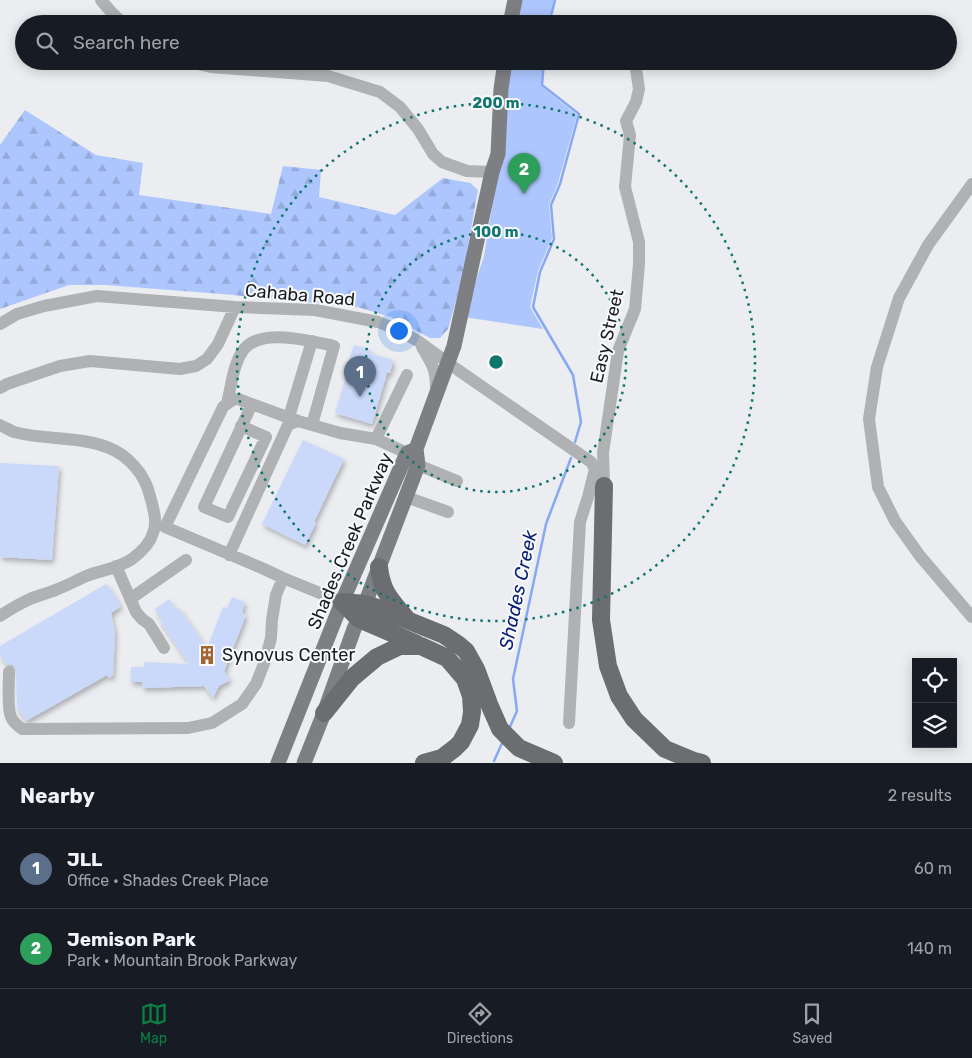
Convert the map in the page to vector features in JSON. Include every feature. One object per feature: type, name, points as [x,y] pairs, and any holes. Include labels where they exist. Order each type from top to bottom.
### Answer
[{"type":"highway","points":[[604,486],[601,620],[608,666],[619,696],[634,719],[665,749],[702,763]]},
{"type":"highway","points":[[380,567],[381,581],[384,589],[406,619]]},
{"type":"highway","points":[[342,602],[447,658],[465,679],[472,696],[470,725],[456,748],[442,758],[424,763]]},
{"type":"highway","points":[[362,611],[406,619],[444,635],[459,644],[466,651],[476,670],[500,729],[519,748],[554,763]]},
{"type":"highway","points":[[324,713],[352,678],[377,657],[400,646],[422,646]]},
{"type":"main road","points":[[512,15],[515,0]]},
{"type":"main road","name":"Shades Creek Parkway","points":[[278,763],[342,602],[436,396],[454,346],[492,172],[498,154],[504,70]]},
{"type":"main road","name":"Shades Creek Parkway","points":[[304,763],[418,465],[411,451]]},
{"type":"street","points":[[101,0],[114,15]]},
{"type":"street","points":[[250,70],[328,76],[380,92],[400,107],[418,129],[433,154],[442,162],[467,171],[492,172]]},
{"type":"street","name":"Easy Street","points":[[604,486],[602,453],[618,351],[635,309],[639,264],[639,242],[625,187],[630,135],[626,121],[636,102],[639,89],[636,70]]},
{"type":"street","points":[[972,184],[928,245],[900,298],[877,367],[869,419],[878,487],[895,521],[920,556],[972,617]]},
{"type":"street","name":"Cahaba Road","points":[[0,324],[18,314],[44,306],[97,296],[235,307],[315,310],[378,322],[418,341],[591,462],[604,486]]},
{"type":"street","points":[[0,388],[60,366],[90,361],[180,369],[196,366],[207,359],[218,344],[235,307]]},
{"type":"street","points":[[227,404],[236,364],[243,350],[251,342],[265,338],[284,338],[334,346],[312,425]]},
{"type":"street","points":[[229,555],[288,425],[294,419],[312,341]]},
{"type":"street","points":[[418,341],[436,374],[436,396]]},
{"type":"street","points":[[376,440],[407,375]]},
{"type":"street","points":[[0,616],[30,599],[58,590],[91,574],[130,560],[142,550],[154,532],[165,528],[223,407],[234,399],[312,425],[376,440],[411,451]]},
{"type":"street","points":[[241,426],[266,437],[228,517],[204,507],[241,426],[252,404]]},
{"type":"street","points":[[0,425],[12,431],[84,441],[107,447],[120,454],[140,472],[150,493],[155,518],[165,528],[342,602]]},
{"type":"street","points":[[418,465],[456,481]]},
{"type":"street","points":[[569,723],[580,522],[595,469]]},
{"type":"street","points":[[406,497],[448,512]]},
{"type":"street","points":[[588,497],[594,506],[604,510]]},
{"type":"street","points":[[130,599],[186,560]]},
{"type":"street","points":[[116,566],[136,612],[149,624],[164,648]]},
{"type":"street","points":[[9,672],[9,712],[11,718],[22,729],[188,728],[212,722],[242,704],[256,684],[271,638],[276,595],[282,578]]},
{"type":"green space","points":[[520,0],[554,0],[550,15],[517,15]]},
{"type":"green space","points":[[510,70],[542,70],[541,86],[577,115],[558,183],[549,205],[552,238],[538,271],[530,307],[543,329],[464,317],[484,256],[501,152]]},
{"type":"green space","points":[[25,110],[96,155],[143,163],[139,195],[271,214],[283,166],[321,170],[319,197],[395,215],[443,178],[470,183],[478,190],[464,269],[448,329],[440,338],[430,338],[391,317],[357,307],[105,285],[69,285],[0,309],[0,145]]},
{"type":"building","points":[[354,345],[371,350],[370,353],[393,360],[390,373],[387,373],[372,424],[335,413]]},
{"type":"building","points":[[303,440],[344,459],[305,545],[262,524]]},
{"type":"building","points":[[0,463],[59,466],[52,560],[0,557]]},
{"type":"building","points":[[106,584],[120,607],[111,613],[115,633],[113,675],[109,678],[107,675],[26,721],[17,707],[16,669],[13,665],[6,664],[0,654],[0,646]]},
{"type":"building","name":"Synovus Center","points":[[232,597],[245,602],[242,613],[246,615],[224,671],[230,680],[219,686],[213,698],[204,686],[143,688],[142,682],[131,682],[131,667],[144,667],[144,662],[189,664],[160,621],[162,620],[155,609],[169,599],[176,610],[179,608],[207,648],[223,607],[227,608]]},
{"type":"waterway","name":"Shades Creek","points":[[551,15],[555,0]]},
{"type":"waterway","name":"Shades Creek","points":[[543,70],[542,85],[579,114],[560,184],[551,205],[554,239],[540,272],[533,307],[573,375],[581,422],[575,442]]},
{"type":"waterway","name":"Shades Creek","points":[[509,729],[517,711],[513,679],[546,524],[571,458]]},
{"type":"waterway","name":"Shades Creek","points":[[494,761],[503,741]]},
{"type":"place","name":"Jemison Park","points":[[524,194]]},
{"type":"place","name":"JLL","points":[[360,397]]},
{"type":"place","name":"Synovus Center","points":[[207,655]]}]
